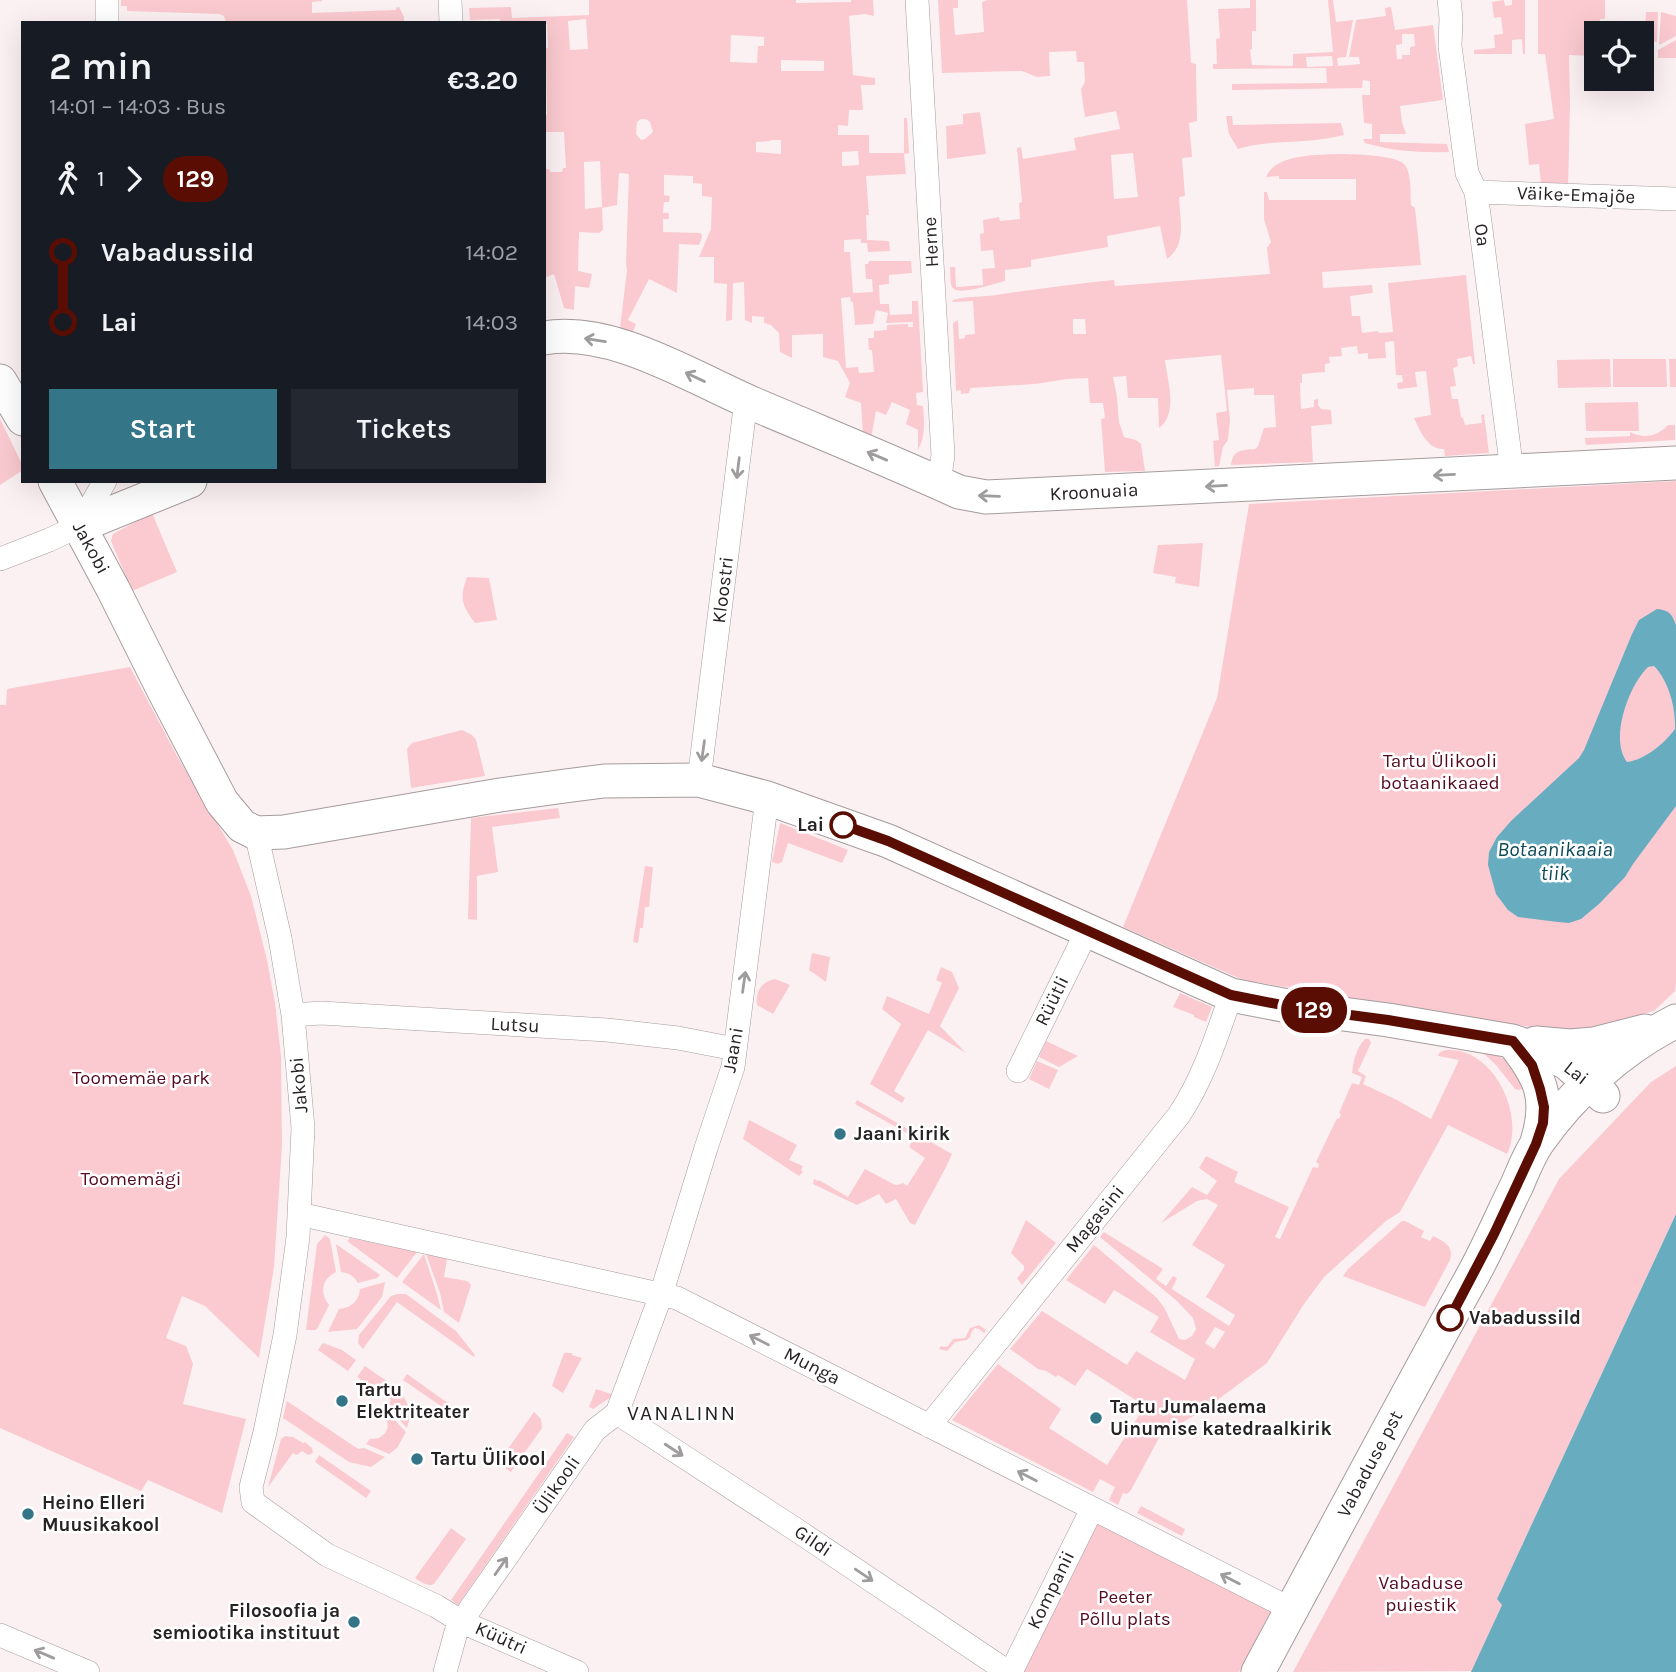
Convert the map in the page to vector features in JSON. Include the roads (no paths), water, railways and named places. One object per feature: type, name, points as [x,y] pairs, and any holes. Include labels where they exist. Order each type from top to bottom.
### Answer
[{"type":"main road","name":"Kroonuaia","points":[[546,338],[559,335],[602,341],[645,353],[959,492],[986,497],[1676,463]]},
{"type":"main road","points":[[0,381],[21,416]]},
{"type":"main road","name":"Jakobi","points":[[56,483],[222,802],[242,826],[256,834]]},
{"type":"main road","points":[[79,526],[185,483]]},
{"type":"main road","name":"Lai","points":[[256,834],[284,832],[500,795],[604,781],[699,780],[768,797],[888,841],[1231,995],[1297,1008],[1513,1041],[1567,1063],[1596,1089]]},
{"type":"main road","points":[[1513,1041],[1570,1046],[1594,1044],[1643,1032],[1676,1020]]},
{"type":"main road","name":"Vabaduse pst","points":[[1483,1256],[1596,1089],[1633,1047],[1676,1020]]},
{"type":"main road","points":[[1513,1041],[1532,1065],[1540,1089],[1544,1107],[1543,1123],[1536,1144]]},
{"type":"main road","name":"Vabaduse pst","points":[[1258,1672],[1483,1256],[1536,1144],[1568,1104],[1629,1074],[1676,1041]]},
{"type":"street","points":[[107,0],[107,21]]},
{"type":"street","points":[[450,0],[451,21]]},
{"type":"street","name":"Herne","points":[[917,0],[943,455],[939,483]]},
{"type":"street","name":"Oa","points":[[1449,0],[1453,73],[1468,173],[1475,192],[1512,471]]},
{"type":"street","name":"Väike-Emajõe","points":[[1475,192],[1676,199]]},
{"type":"street","name":"Kloostri","points":[[699,780],[746,400]]},
{"type":"street","points":[[0,559],[79,526],[104,483]]},
{"type":"street","name":"Jaani","points":[[661,1295],[733,1067],[768,797]]},
{"type":"street","name":"Jakobi","points":[[256,834],[281,939],[293,1015],[303,1128],[298,1237],[285,1335],[251,1487],[253,1502],[327,1555],[436,1606],[462,1622]]},
{"type":"street","name":"Rüütli","points":[[1018,1070],[1087,931]]},
{"type":"street","name":"Magasini","points":[[929,1426],[1179,1115],[1191,1097],[1210,1054],[1231,995]]},
{"type":"street","name":"Lutsu","points":[[293,1015],[321,1013],[607,1030],[678,1038],[735,1049]]},
{"type":"street","name":"Munga","points":[[299,1214],[677,1298],[1291,1609]]},
{"type":"street","name":"Ülikooli","points":[[445,1672],[456,1632],[462,1622],[595,1430],[617,1413],[661,1295]]},
{"type":"street","name":"Gildi","points":[[617,1413],[1010,1672]]},
{"type":"street","name":"Kompanii","points":[[1010,1672],[1092,1509]]},
{"type":"street","name":"Küütri","points":[[462,1622],[577,1672]]},
{"type":"street","points":[[0,1635],[88,1672]]},
{"type":"water","name":"Botaanikaaia tiik","points":[[1657,609],[1669,613],[1676,625],[1676,806],[1625,877],[1581,919],[1569,923],[1518,917],[1508,910],[1496,894],[1488,865],[1489,852],[1497,837],[1511,821],[1579,758],[1639,620]],"holes":[[[1654,666],[1670,696],[1675,729],[1654,750],[1627,762],[1620,740],[1628,699],[1648,667]]]},
{"type":"water","points":[[1676,1214],[1676,1672],[1471,1672],[1502,1605],[1497,1599]]},
{"type":"place","name":"Lai","points":[[843,825]]},
{"type":"place","name":"Jaani kirik","points":[[840,1134]]},
{"type":"place","name":"Vabadussild","points":[[1450,1318]]},
{"type":"place","name":"Tartu Elektriteater","points":[[342,1401]]},
{"type":"place","name":"Tartu Jumalaema Uinumise katedraalkirik","points":[[1096,1418]]},
{"type":"place","name":"Tartu Ülikool","points":[[417,1459]]},
{"type":"place","name":"Heino Elleri Muusikakool","points":[[28,1514]]},
{"type":"place","name":"Filosoofia ja semiootika instituut","points":[[354,1622]]},
{"type":"district","name":"VANALINN","points":[[682,1413]]},
{"type":"park label","name":"Tartu Ülikooli botaanikaaed","points":[[1440,772]]},
{"type":"park label","name":"Toomemäe park","points":[[141,1078]]},
{"type":"park label","name":"Toomemägi","points":[[131,1179]]},
{"type":"park label","name":"Vabaduse puiestik","points":[[1421,1594]]},
{"type":"park label","name":"Peeter Põllu plats","points":[[1125,1608]]}]
